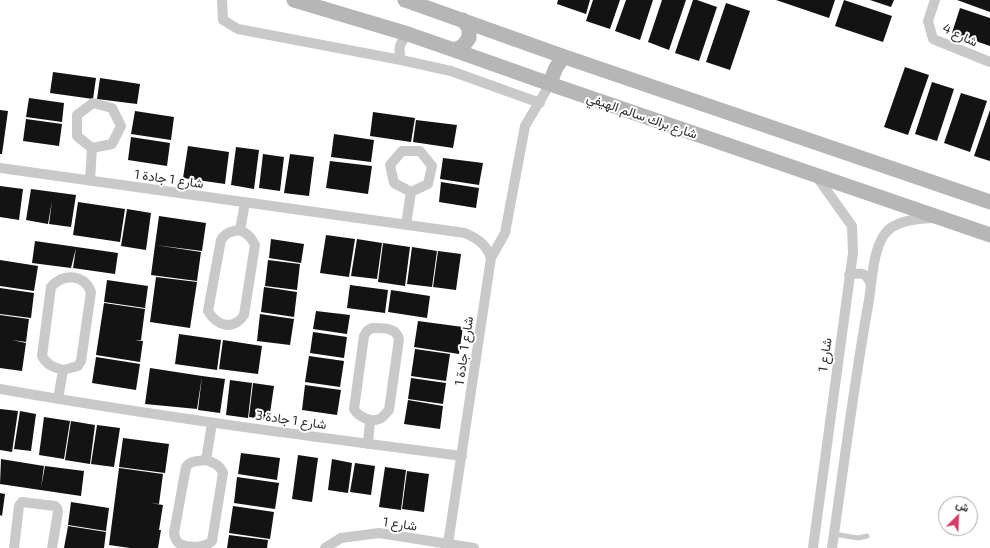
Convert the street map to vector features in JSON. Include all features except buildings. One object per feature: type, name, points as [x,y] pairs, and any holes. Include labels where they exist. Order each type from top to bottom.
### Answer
[{"type":"main road","name":"شارع براك سالم الهيفي","points":[[294,0],[408,34],[817,177],[990,235]]},
{"type":"main road","points":[[406,0],[565,57],[990,202]]},
{"type":"main road","points":[[454,50],[463,46],[469,38],[469,28],[463,20]]},
{"type":"main road","points":[[550,84],[554,69],[558,62],[565,57]]},
{"type":"street","points":[[222,0],[223,20],[238,29],[451,71],[540,103]]},
{"type":"street","name":"شارع 4","points":[[935,0],[928,21],[933,39],[990,62]]},
{"type":"street","points":[[401,60],[399,50],[400,42],[408,34]]},
{"type":"street","points":[[491,258],[505,233],[525,126],[550,84]]},
{"type":"street","points":[[92,103],[112,108],[121,126],[112,144],[92,148],[77,136],[77,115],[92,103]]},
{"type":"street","points":[[90,180],[92,148]]},
{"type":"street","points":[[402,150],[420,151],[432,166],[428,184],[411,192],[394,183],[390,165],[402,150]]},
{"type":"street","name":"شارع 1 جادة 1","points":[[0,168],[465,233],[482,242],[488,249],[491,258],[448,544]]},
{"type":"street","name":"شارع 1","points":[[813,548],[853,253],[852,226],[817,177]]},
{"type":"street","points":[[406,225],[411,192]]},
{"type":"street","points":[[240,230],[244,203]]},
{"type":"street","points":[[832,548],[865,318],[877,252],[884,235],[897,224],[914,220],[939,218]]},
{"type":"street","points":[[240,230],[247,233],[252,238],[255,245],[244,315],[241,320],[235,324],[227,325],[219,323],[212,318],[208,311],[220,240],[223,235],[232,231],[240,230]]},
{"type":"street","points":[[849,275],[860,272],[867,276],[872,284]]},
{"type":"street","points":[[73,277],[84,280],[91,292],[81,361],[78,366],[63,370],[46,362],[42,356],[51,287],[56,281],[62,278],[73,277]]},
{"type":"street","points":[[372,328],[383,328],[393,330],[398,334],[399,339],[389,410],[379,419],[370,420],[357,414],[354,409],[364,336],[367,331],[372,328]]},
{"type":"street","points":[[58,400],[63,370]]},
{"type":"street","name":"شارع 1 جادة 3","points":[[0,389],[58,400],[212,423],[462,456]]},
{"type":"street","points":[[368,444],[370,420]]},
{"type":"street","points":[[206,460],[212,423]]},
{"type":"street","points":[[206,460],[216,463],[221,468],[223,473],[212,541],[203,548],[192,547],[180,544],[175,539],[174,533],[186,467],[189,463],[206,460]]},
{"type":"street","points":[[14,548],[19,506],[22,502],[55,506],[57,508],[58,512],[52,548]]},
{"type":"street","name":"شارع 1","points":[[325,548],[341,538],[379,533],[474,548]]},
{"type":"lane","points":[[834,534],[858,538],[867,536]]}]
